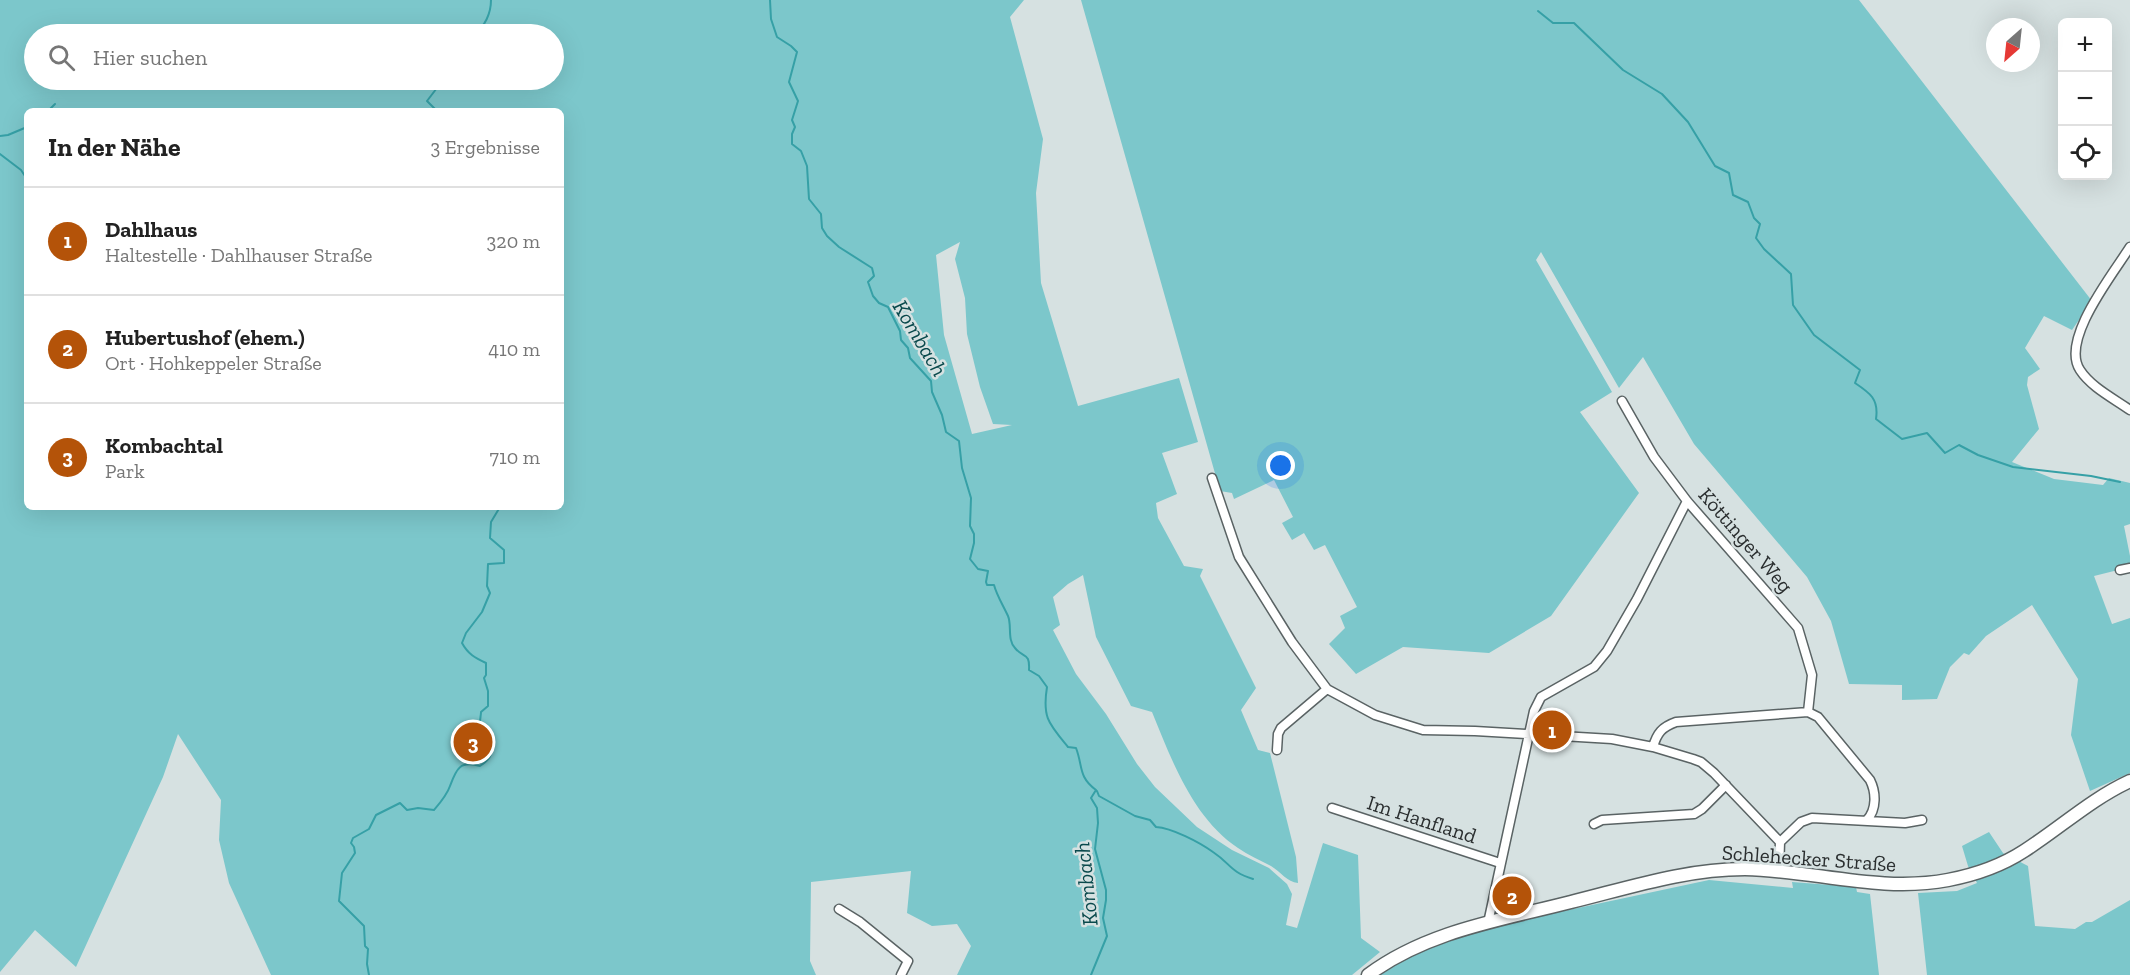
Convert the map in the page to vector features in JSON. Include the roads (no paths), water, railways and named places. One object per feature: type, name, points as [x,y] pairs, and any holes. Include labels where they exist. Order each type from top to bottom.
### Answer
[{"type":"main road","name":"Schlehecker Straße","points":[[1368,975],[1398,954],[1423,943],[1488,923],[1671,877],[1718,870],[1779,871],[1905,884],[1962,877],[2000,864],[2022,852],[2090,803],[2130,781]]},
{"type":"street","points":[[2130,247],[2082,322],[2074,354],[2079,369],[2092,384],[2130,410]]},
{"type":"street","name":"Köttinger Weg","points":[[1622,400],[1654,457],[1687,501],[1798,628],[1812,675],[1808,712]]},
{"type":"street","points":[[1212,478],[1239,557],[1292,642],[1327,689],[1375,715],[1423,730],[1612,739],[1653,747],[1701,762],[1780,842]]},
{"type":"street","points":[[1488,923],[1534,711],[1541,697],[1594,667],[1606,651],[1687,501]]},
{"type":"street","points":[[2120,570],[2130,568]]},
{"type":"street","points":[[1276,750],[1281,728],[1327,689]]},
{"type":"street","points":[[1653,747],[1657,735],[1664,726],[1676,722],[1808,712],[1818,717],[1875,789],[1872,815],[1867,820]]},
{"type":"street","points":[[1594,824],[1602,820],[1694,814],[1726,785]]},
{"type":"street","name":"Im Hanfland","points":[[1332,808],[1500,863]]},
{"type":"street","points":[[1779,871],[1780,842],[1801,822],[1812,818],[1905,823],[1922,820]]},
{"type":"street","points":[[839,909],[860,922],[908,961],[901,975]]},
{"type":"waterway","points":[[484,24],[490,10],[491,0]]},
{"type":"waterway","name":"Kombach","points":[[770,0],[771,19],[777,37],[797,52],[789,82],[798,101],[792,120],[795,127],[792,144],[801,151],[807,166],[809,199],[821,214],[822,228],[827,236],[839,247],[872,268],[874,276],[868,282],[873,296],[879,303],[888,307],[900,331],[901,340],[908,348],[910,358],[931,381],[932,392],[942,415],[946,432],[959,441],[962,468],[971,498],[970,526],[974,534],[974,543],[970,559],[978,569],[988,571],[987,585],[994,585],[1008,616],[1013,645],[1027,658],[1029,670],[1039,676],[1047,687],[1046,714],[1048,720],[1068,747],[1076,748],[1084,776],[1096,790],[1091,798],[1097,808],[1095,849],[1106,890],[1103,918],[1107,936],[1091,975]]},
{"type":"waterway","points":[[1538,11],[1553,23],[1574,23],[1623,70],[1662,94],[1688,122],[1715,166],[1729,173],[1733,195],[1748,202],[1754,218],[1760,224],[1756,238],[1764,249],[1791,274],[1793,305],[1814,335],[1860,370],[1855,383],[1875,401],[1876,419],[1902,439],[1927,433],[1945,453],[1959,445],[1978,455],[2013,467],[2091,476],[2120,482]]},
{"type":"waterway","points":[[434,108],[427,101],[435,90]]},
{"type":"waterway","points":[[51,108],[55,104]]},
{"type":"waterway","points":[[0,136],[24,128]]},
{"type":"waterway","points":[[0,154],[24,174]]},
{"type":"waterway","points":[[369,975],[364,926],[339,901],[342,873],[355,853],[351,843],[353,838],[369,829],[376,815],[400,803],[407,810],[418,808],[434,810],[445,796],[459,768],[467,764],[480,766],[491,755],[492,750],[480,722],[481,712],[488,706],[488,691],[484,678],[486,663],[472,655],[462,643],[466,633],[482,612],[490,593],[487,586],[488,564],[504,563],[504,550],[490,538],[491,522],[498,510]]},
{"type":"waterway","name":"Kombach","points":[[1097,791],[1099,796],[1135,816],[1150,820],[1156,827],[1177,833],[1200,844],[1219,856],[1235,871],[1253,879]]},
{"type":"place","name":"Dahlhaus","points":[[1552,730]]},
{"type":"place","name":"Kombachtal","points":[[473,742]]},
{"type":"place","name":"Hubertushof (ehem.)","points":[[1512,896]]}]
